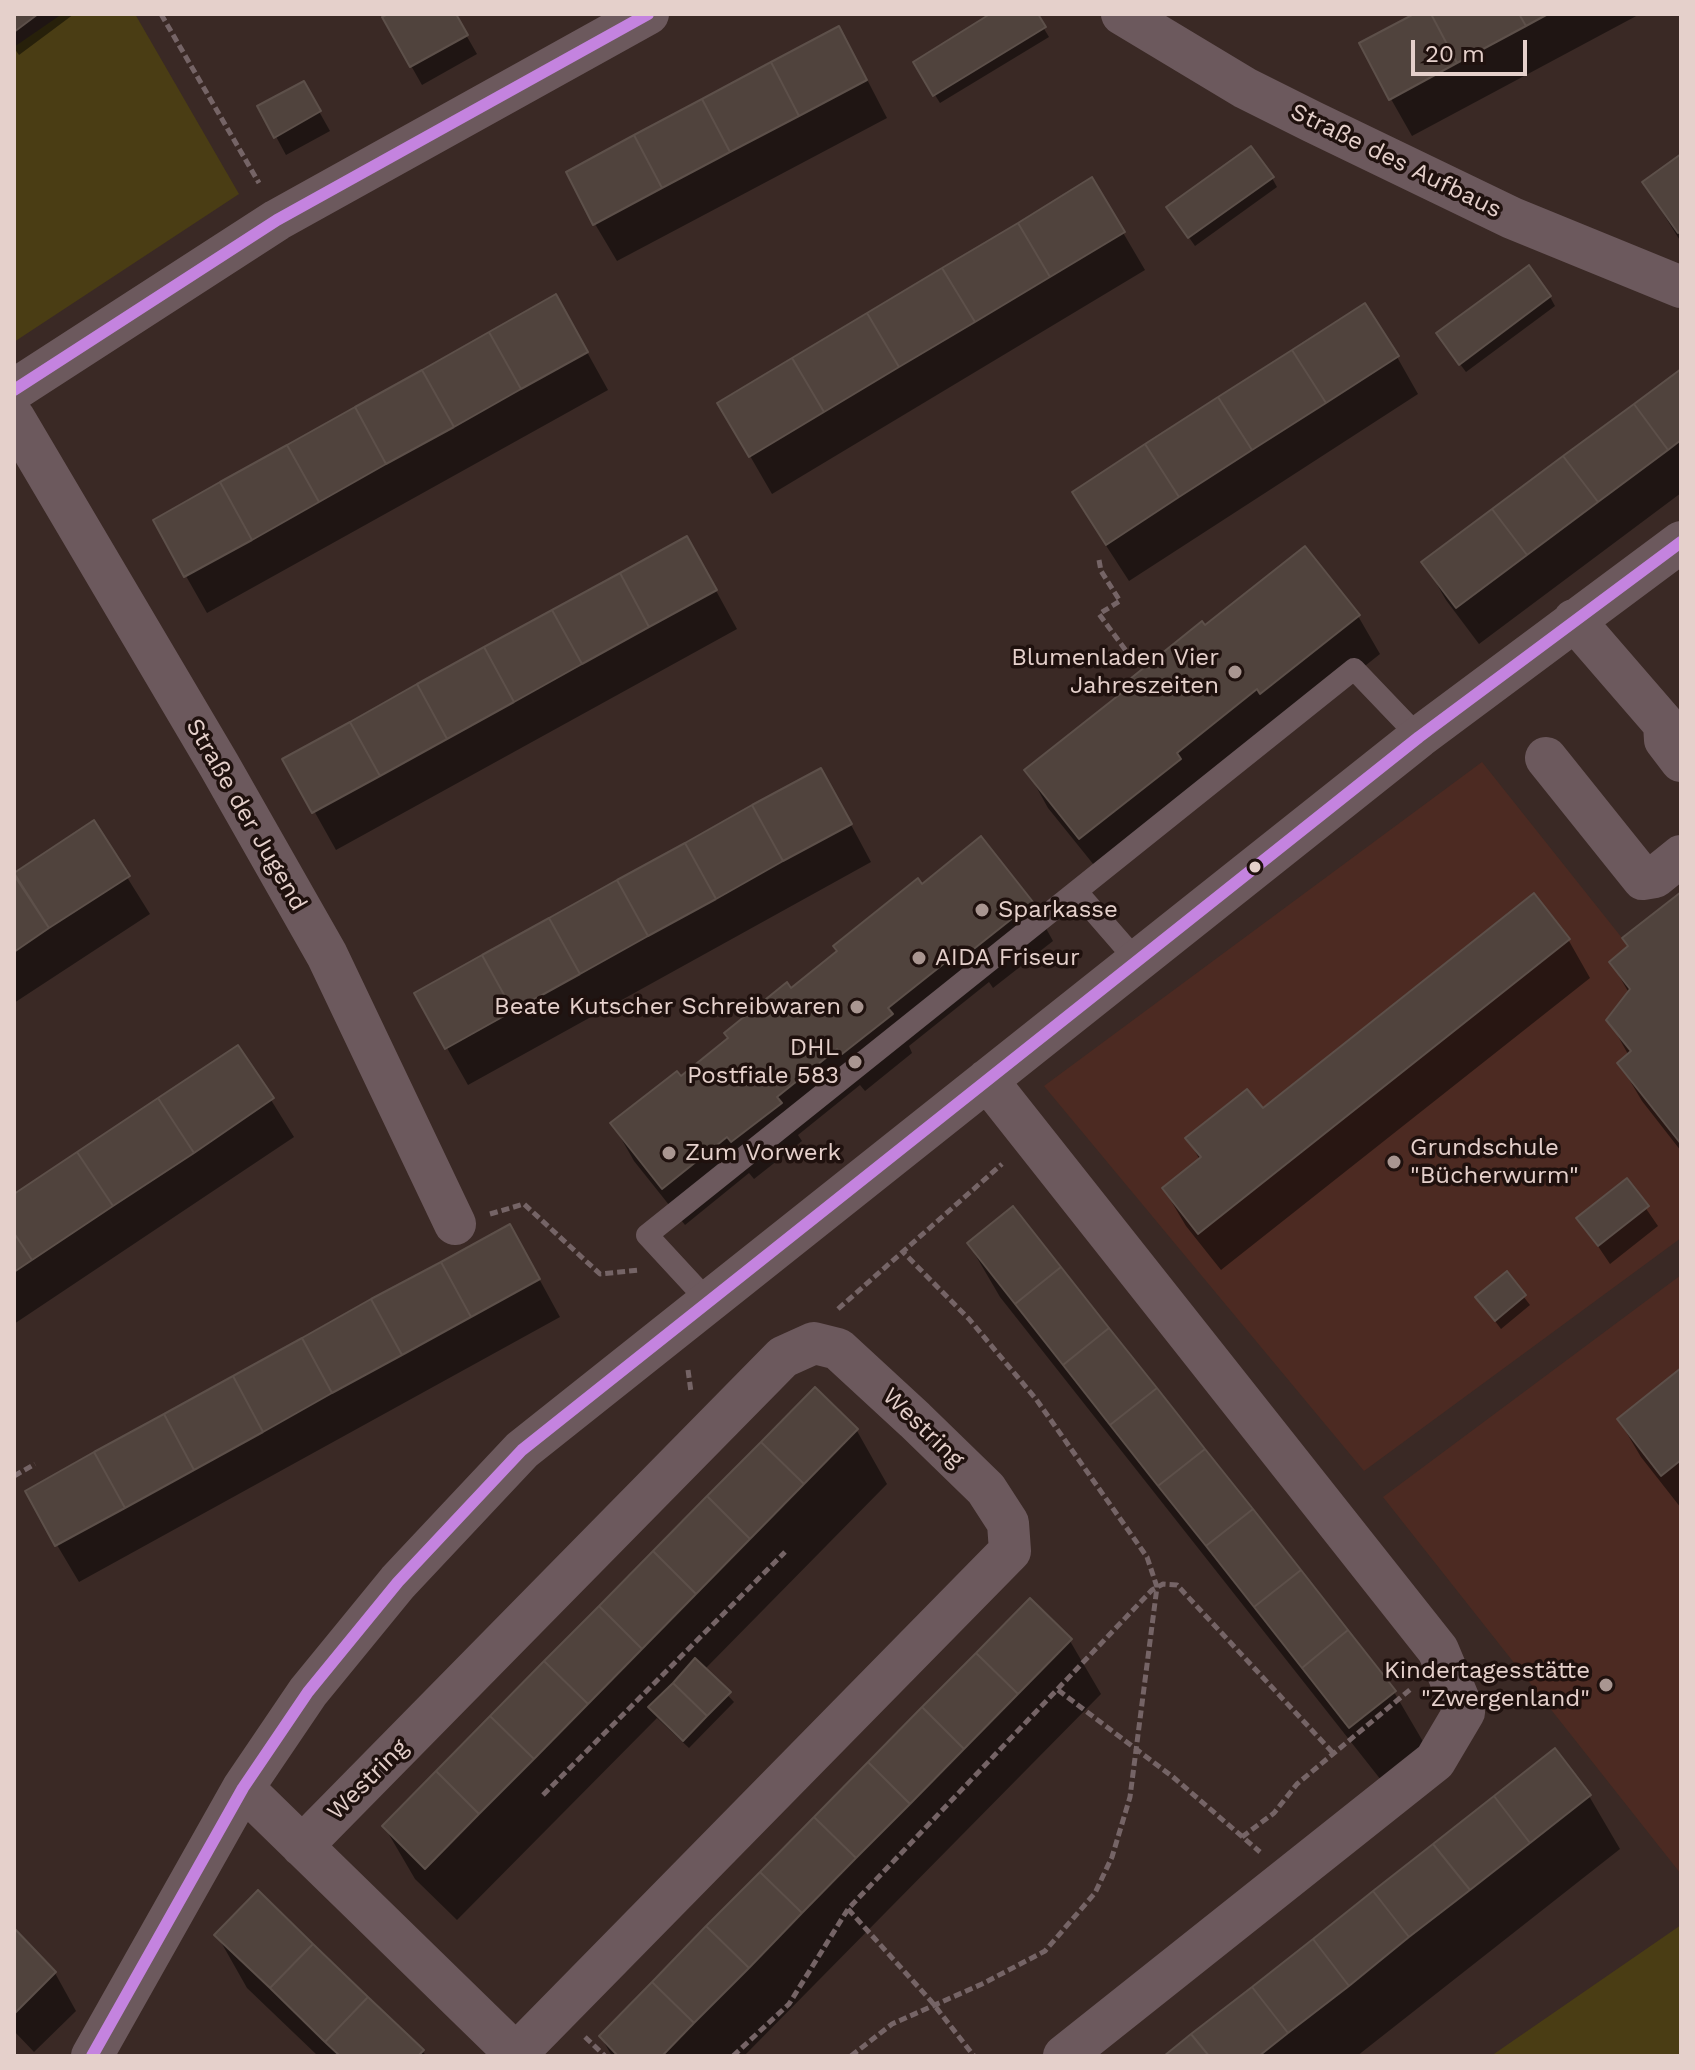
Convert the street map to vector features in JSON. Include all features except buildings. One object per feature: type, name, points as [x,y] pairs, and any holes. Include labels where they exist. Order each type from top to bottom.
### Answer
[{"type":"street","points":[[14,390],[277,220],[648,14]]},
{"type":"street","name":"Straße des Aufbaus","points":[[1122,14],[1245,88],[1313,122],[1512,218],[1681,287]]},
{"type":"street","name":"Straße der Jugend","points":[[14,418],[327,955],[455,1224]]},
{"type":"street","points":[[92,2056],[243,1788],[308,1692],[468,1504],[522,1450],[1419,737],[1681,542]]},
{"type":"street","points":[[1574,620],[1675,735]]},
{"type":"street","points":[[1546,758],[1643,879],[1655,877],[1681,856]]},
{"type":"street","points":[[987,1080],[1443,1661],[1464,1712],[1435,1761],[1064,2056]]},
{"type":"street","name":"Westring","points":[[243,1788],[302,1846],[517,2055],[1010,1551],[1008,1523],[986,1489],[838,1349],[814,1343],[783,1357],[302,1846]]},
{"type":"lane","points":[[696,1311],[662,1252],[647,1235],[1354,669],[1419,737]]},
{"type":"lane","points":[[1077,892],[1137,961]]},
{"type":"path","points":[[161,14],[277,220]]},
{"type":"path","points":[[1099,560],[1101,571],[1120,601],[1099,614],[1135,663]]},
{"type":"path","points":[[831,1315],[1033,1137]]},
{"type":"path","points":[[455,1224],[524,1204],[600,1274],[643,1269],[662,1252]]},
{"type":"path","points":[[851,2056],[892,2024],[1045,1951],[1095,1893],[1112,1857],[1130,1797],[1157,1587],[1147,1557],[1036,1399],[969,1319],[903,1252]]},
{"type":"path","points":[[696,1311],[697,1445]]},
{"type":"path","points":[[14,1476],[35,1464]]},
{"type":"path","points":[[543,1795],[785,1552]]},
{"type":"path","points":[[733,2056],[789,2004],[848,1909],[1157,1587],[1177,1585],[1334,1754]]},
{"type":"path","points":[[1242,1837],[1274,1813],[1297,1784],[1443,1661]]},
{"type":"path","points":[[1058,1690],[1137,1750],[1289,1877]]},
{"type":"path","points":[[848,1909],[974,2056]]},
{"type":"shaded area","points":[[62,14],[135,14],[239,194],[14,342],[14,47]]},
{"type":"shaded area","name":"Grundschule \"Bücherwurm\"","points":[[1482,762],[1622,938],[1681,892],[1681,1238],[1364,1471],[1044,1086]]},
{"type":"shaded area","name":"Kindertagesstätte \"Zwergenland\"","points":[[1681,1275],[1681,1874],[1383,1497]]},
{"type":"shaded area","points":[[1681,1925],[1681,2056],[1491,2056]]},
{"type":"transit line","points":[[14,390],[277,220],[648,14]]},
{"type":"transit line","points":[[92,2056],[243,1788],[308,1692],[398,1582],[522,1450],[1419,737],[1681,542]]},
{"type":"place","name":"Blumenladen Vier Jahreszeiten","points":[[1235,672]]},
{"type":"place","name":"Sparkasse","points":[[982,910]]},
{"type":"place","name":"AIDA Friseur","points":[[919,958]]},
{"type":"place","name":"Beate Kutscher Schreibwaren","points":[[857,1007]]},
{"type":"place","name":"DHL Postfiale 583","points":[[855,1062]]},
{"type":"place","name":"Zum Vorwerk","points":[[669,1153]]},
{"type":"place","name":"Grundschule \"Bücherwurm\"","points":[[1394,1162]]},
{"type":"place","name":"Kindertagesstätte \"Zwergenland\"","points":[[1606,1685]]}]
